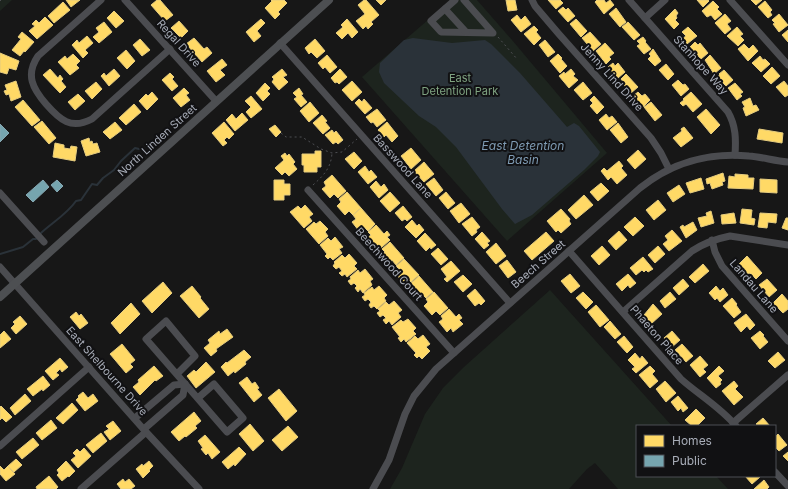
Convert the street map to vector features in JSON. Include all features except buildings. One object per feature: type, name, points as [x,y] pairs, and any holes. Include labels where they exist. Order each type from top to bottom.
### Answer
[{"type":"main road","name":"North Linden Street","points":[[0,297],[329,0]]},
{"type":"street","points":[[101,0],[38,56],[32,69],[32,83],[38,94],[57,116],[65,121],[74,123],[88,121],[96,116],[170,49]]},
{"type":"street","name":"Regal Drive","points":[[125,0],[216,102]]},
{"type":"street","points":[[455,0],[431,21],[441,32],[493,33]]},
{"type":"street","points":[[464,0],[493,33]]},
{"type":"street","name":"Stanhope Way","points":[[629,0],[728,112],[735,130],[735,155]]},
{"type":"street","points":[[645,18],[665,0]]},
{"type":"street","points":[[730,0],[788,65]]},
{"type":"street","name":"Jenny Lind Drive","points":[[533,1],[558,33],[651,138],[659,149],[669,169]]},
{"type":"street","points":[[445,9],[466,32]]},
{"type":"street","name":"Basswood Lane","points":[[280,44],[510,303]]},
{"type":"street","name":"Beech Street","points":[[373,489],[389,460],[402,421],[414,396],[436,369],[640,188],[669,169],[701,158],[720,155],[735,155],[788,162]]},
{"type":"street","name":"Beechwood Court","points":[[308,190],[454,353]]},
{"type":"street","points":[[0,193],[44,242]]},
{"type":"street","points":[[623,312],[701,244],[730,236],[788,245]]},
{"type":"street","name":"Landau Lane","points":[[712,240],[715,252],[722,266],[788,341]]},
{"type":"street","name":"Phaeton Place","points":[[569,251],[681,379],[715,405],[735,425]]},
{"type":"street","name":"East Shelbourne Drive","points":[[0,267],[145,431],[199,489]]},
{"type":"street","points":[[177,374],[195,356],[166,321],[146,339],[227,432],[243,418],[214,384],[198,398]]},
{"type":"street","points":[[0,446],[89,367]]},
{"type":"street","points":[[735,425],[788,375]]},
{"type":"street","points":[[134,418],[174,385],[185,384]]},
{"type":"street","points":[[81,489],[183,395],[185,384]]},
{"type":"street","points":[[776,473],[788,486]]},
{"type":"path","points":[[493,33],[517,59]]},
{"type":"path","points":[[282,133],[286,137],[302,137],[321,149],[332,153],[342,152],[361,135]]},
{"type":"path","points":[[308,190],[328,171],[332,160],[332,153]]},
{"type":"green space","points":[[0,0],[12,0],[0,11]]},
{"type":"green space","name":"East Detention Basin","points":[[451,0],[477,0],[607,153],[507,241],[362,77]]},
{"type":"green space","points":[[550,290],[671,425],[636,425],[636,477],[717,477],[728,489],[618,489],[595,463],[587,469],[569,489],[390,489],[402,468],[425,414],[443,388],[464,367]]},
{"type":"water","name":"East Detention Basin","points":[[413,38],[452,43],[485,40],[491,44],[520,73],[567,127],[574,123],[579,126],[600,152],[598,156],[532,215],[515,224],[456,147],[436,127],[419,116],[384,83],[379,72],[380,63],[404,40]]},
{"type":"waterway","points":[[41,233],[64,214],[76,201],[81,200],[92,184],[97,185],[135,148],[139,149]]},
{"type":"waterway","points":[[0,254],[23,247],[33,239],[36,239]]},
{"type":"park label","name":"East Detention Park","points":[[460,84]]}]
